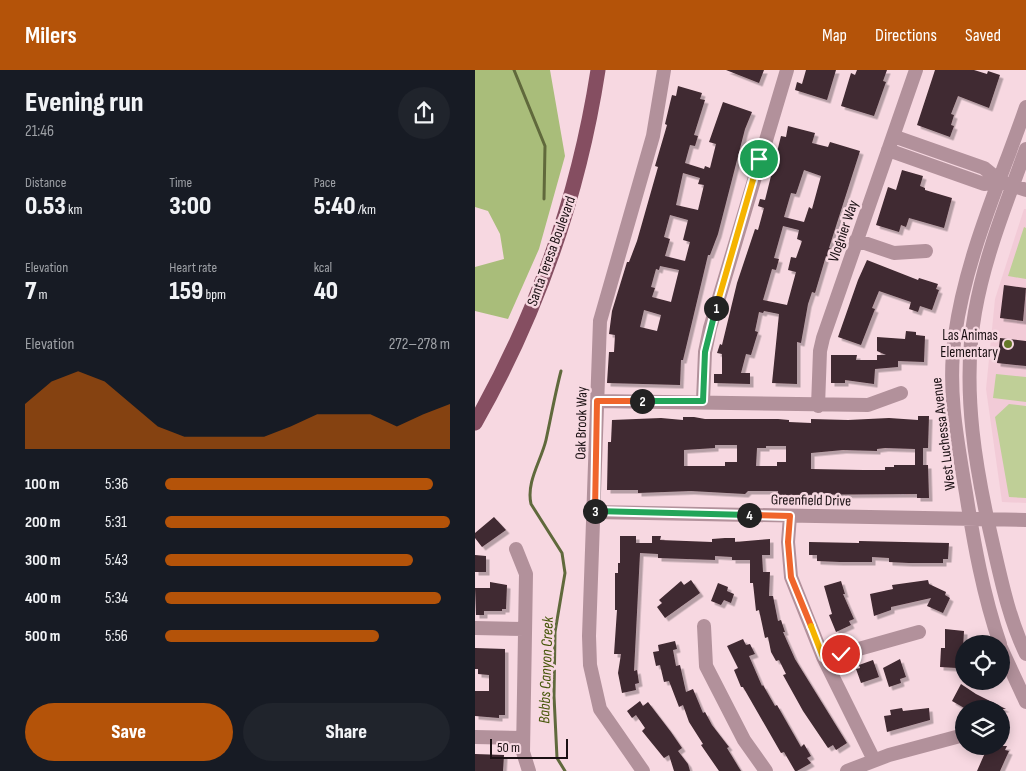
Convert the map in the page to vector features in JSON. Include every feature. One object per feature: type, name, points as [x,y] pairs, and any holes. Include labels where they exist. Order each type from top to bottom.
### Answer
[{"type":"main road","name":"Santa Teresa Boulevard","points":[[475,423],[532,306],[564,221],[582,153],[598,70]]},
{"type":"street","name":"Oak Brook Way","points":[[643,771],[600,710],[590,665],[589,636],[595,512],[600,321],[653,136],[664,70]]},
{"type":"street","points":[[703,401],[705,352],[710,328],[787,70]]},
{"type":"street","name":"Vlognier Way","points":[[818,406],[823,338],[916,70]]},
{"type":"street","name":"West Luchessa Avenue","points":[[997,635],[978,567],[970,519],[952,399],[952,360],[956,328],[967,277],[1013,185],[1026,107]]},
{"type":"street","points":[[893,136],[989,170],[1013,185]]},
{"type":"street","name":"West Luchessa Avenue","points":[[1026,148],[981,280],[974,314],[969,380],[973,444],[987,519],[1001,578],[1019,640],[1026,654]]},
{"type":"street","points":[[888,150],[984,184],[1013,185]]},
{"type":"street","points":[[856,240],[893,253],[926,251]]},
{"type":"street","points":[[597,401],[703,401],[818,406],[868,405],[901,393]]},
{"type":"street","name":"Greenfield Drive","points":[[595,512],[1026,520]]},
{"type":"street","points":[[790,516],[788,542],[791,577],[823,657],[874,760]]},
{"type":"street","points":[[516,549],[526,574],[523,752],[529,771]]},
{"type":"street","points":[[704,626],[706,666],[744,740],[766,771]]},
{"type":"street","points":[[475,628],[525,628]]},
{"type":"street","points":[[823,657],[919,632]]},
{"type":"street","points":[[1010,667],[1026,702]]},
{"type":"street","points":[[475,737],[523,738]]},
{"type":"street","points":[[847,771],[874,760],[955,737]]},
{"type":"shaded area","name":"Las Animas Elementary","points":[[1024,209],[1026,209],[1026,503],[1002,502],[986,389],[995,299]]},
{"type":"green space","points":[[475,70],[550,70],[565,156],[539,249],[508,319],[475,311],[475,267],[504,259],[500,234],[488,211],[475,207]]},
{"type":"green space","points":[[1024,227],[1026,228],[1026,279],[1008,276]]},
{"type":"green space","points":[[996,374],[1026,377],[1026,402],[993,398]]},
{"type":"green space","points":[[1009,404],[1026,406],[1026,498],[1009,497],[995,417]]},
{"type":"building","points":[[726,70],[764,70],[759,83]]},
{"type":"building","points":[[806,70],[836,70],[827,100],[795,90],[797,82],[802,84]]},
{"type":"building","points":[[857,70],[887,70],[883,81],[886,82],[874,116],[841,106],[851,73],[855,75]]},
{"type":"building","points":[[935,70],[974,70],[987,74],[988,71],[1000,75],[989,108],[958,96],[951,114],[954,115],[951,125],[954,126],[950,137],[917,125]]},
{"type":"building","points":[[678,86],[702,93],[700,99],[705,100],[694,135],[698,136],[695,146],[690,145],[685,163],[704,169],[705,166],[710,168],[716,144],[709,142],[723,102],[752,112],[745,129],[718,234],[710,255],[708,255],[683,360],[681,360],[680,385],[607,383],[609,352],[614,352],[615,335],[609,334],[612,311],[627,262],[629,262],[637,241],[658,167],[655,166],[667,125],[665,124],[672,95],[676,96]],"holes":[[[683,173],[700,178],[698,184],[704,185],[698,210],[676,205]],[[670,215],[688,220],[683,240],[690,242],[685,261],[665,256],[670,239],[664,237]],[[660,266],[679,270],[671,302],[652,297],[655,288],[651,287],[656,269],[659,270]],[[644,310],[661,315],[657,331],[640,327]]]},
{"type":"building","points":[[788,126],[815,133],[812,143],[828,147],[830,142],[860,151],[829,248],[831,249],[828,257],[826,256],[815,293],[812,292],[808,304],[801,343],[797,342],[797,384],[772,383],[779,314],[764,311],[763,313],[759,312],[755,331],[758,332],[751,355],[746,354],[741,373],[750,373],[750,384],[714,383],[714,374],[722,374],[722,354],[717,353],[720,344],[722,345],[737,283],[755,229],[758,230],[764,208],[758,206],[760,199],[765,200],[781,136],[786,137]],"holes":[[[804,170],[821,176],[812,209],[809,207],[804,222],[784,217],[791,193],[796,194]],[[783,226],[799,230],[797,239],[802,241],[796,258],[791,257],[788,270],[796,272],[787,305],[763,300],[772,269],[776,270],[779,259],[774,258]]]},
{"type":"building","points":[[902,170],[923,176],[920,186],[925,188],[925,190],[952,198],[944,228],[909,218],[906,227],[901,225],[899,232],[876,225],[888,187],[896,190]]},
{"type":"building","points":[[867,260],[918,280],[919,278],[938,284],[936,289],[939,290],[932,310],[920,306],[918,312],[909,309],[911,302],[879,291],[872,308],[875,309],[861,345],[838,337]]},
{"type":"building","points":[[1004,285],[1026,288],[1023,321],[1000,318]]},
{"type":"building","points":[[906,331],[916,332],[916,335],[925,336],[924,362],[898,361],[898,367],[875,369],[874,384],[845,380],[845,383],[831,383],[831,355],[857,355],[856,360],[877,360],[877,355],[886,355],[877,351],[877,337],[905,339]]},
{"type":"building","points":[[1000,338],[1026,341],[1026,366],[997,363]]},
{"type":"building","points":[[918,416],[929,416],[928,448],[923,448],[923,465],[928,465],[929,498],[917,498],[917,494],[778,495],[778,491],[748,491],[745,494],[691,491],[638,493],[638,490],[607,490],[608,442],[611,442],[612,420],[661,418],[683,420],[683,417],[694,417],[705,419],[778,419],[789,420],[789,422],[811,423],[811,419],[889,418],[918,420]],"holes":[[[715,445],[737,445],[737,462],[725,462],[725,466],[684,466],[684,450],[715,448]],[[766,446],[786,446],[786,462],[777,462],[777,466],[756,466],[757,448],[766,448]],[[877,449],[915,449],[915,465],[894,465],[894,467],[885,467],[885,470],[811,469],[811,453],[843,450],[877,451]]]},
{"type":"building","points":[[494,517],[506,530],[482,547],[475,538],[475,533]]},
{"type":"building","points":[[620,536],[636,536],[636,543],[652,543],[652,536],[661,536],[660,540],[712,542],[712,539],[725,538],[735,538],[735,542],[770,539],[770,555],[762,555],[763,572],[770,572],[769,596],[773,596],[778,621],[781,620],[785,632],[783,632],[795,659],[847,743],[836,750],[833,745],[828,748],[803,711],[783,675],[786,674],[779,660],[776,661],[771,652],[768,637],[765,638],[759,610],[756,611],[753,583],[750,583],[750,560],[732,560],[732,557],[715,556],[715,560],[658,558],[658,554],[640,553],[634,671],[637,670],[639,683],[635,684],[636,690],[622,693],[618,673],[621,654],[614,654],[617,610],[615,610],[615,573],[618,573],[618,563],[620,563]]},
{"type":"building","points":[[859,541],[949,543],[948,559],[943,559],[943,563],[909,563],[889,562],[889,558],[872,557],[872,562],[840,562],[817,561],[817,555],[809,555],[809,542],[859,543]]},
{"type":"building","points":[[475,555],[486,556],[486,572],[475,572]]},
{"type":"building","points":[[691,580],[700,593],[665,618],[657,607],[662,603],[659,600],[681,581],[684,585]]},
{"type":"building","points":[[928,580],[929,584],[946,592],[945,595],[950,598],[943,613],[927,606],[931,598],[891,607],[891,610],[874,616],[870,594],[893,589],[892,585]]},
{"type":"building","points":[[841,581],[845,594],[843,594],[854,619],[849,621],[851,625],[836,632],[829,615],[832,614],[824,586]]},
{"type":"building","points":[[490,582],[507,585],[506,609],[502,609],[502,611],[484,611],[484,615],[476,615],[475,588],[490,588]]},
{"type":"building","points":[[718,583],[728,587],[727,591],[734,594],[731,603],[724,600],[721,605],[711,601]]},
{"type":"building","points":[[945,629],[964,631],[964,635],[955,635],[955,668],[940,667],[941,648],[945,648]]},
{"type":"building","points":[[743,639],[746,645],[750,644],[755,654],[749,656],[762,686],[775,706],[777,705],[801,747],[804,744],[811,756],[807,758],[811,763],[797,771],[795,771],[784,752],[781,753],[743,687],[741,687],[734,670],[738,668],[727,646]]},
{"type":"building","points":[[675,641],[677,649],[673,650],[676,666],[680,665],[686,692],[693,689],[703,713],[705,712],[712,725],[729,747],[727,748],[741,771],[719,771],[701,745],[703,744],[689,722],[683,705],[679,707],[669,681],[664,682],[660,665],[656,666],[653,652],[659,651],[658,645]]},
{"type":"building","points":[[475,648],[505,649],[505,715],[499,715],[499,718],[475,716],[475,691],[489,691],[489,675],[478,674],[478,669],[475,669]]},
{"type":"building","points":[[900,659],[906,677],[900,679],[901,683],[889,687],[883,668]]},
{"type":"building","points":[[873,660],[879,677],[861,683],[856,669],[860,668],[859,665]]},
{"type":"building","points":[[958,690],[970,690],[988,700],[955,700],[955,703],[952,701]]},
{"type":"building","points":[[640,701],[643,706],[648,702],[671,732],[682,748],[678,751],[688,764],[690,771],[674,771],[669,755],[664,758],[642,731],[645,728],[636,715],[632,718],[627,711]]},
{"type":"building","points":[[902,708],[903,711],[929,708],[930,720],[887,732],[884,716],[891,715],[890,710]]},
{"type":"building","points":[[475,754],[504,755],[503,771],[475,771]]},
{"type":"building","points":[[984,755],[1007,755],[1000,771],[977,771]]},
{"type":"waterway","name":"Babbs Canyon Creek","points":[[514,70],[545,146],[544,199]]},
{"type":"waterway","name":"Babbs Canyon Creek","points":[[561,371],[546,440],[532,480],[530,496],[531,504],[562,553],[565,573],[555,632],[554,696],[557,758],[565,771]]},
{"type":"place","name":"Las Animas Elementary","points":[[1008,344]]},
{"type":"route","points":[[759,159],[710,328],[705,352],[703,401],[597,401],[595,512],[790,516],[788,542],[791,577],[823,657],[841,654]]}]
